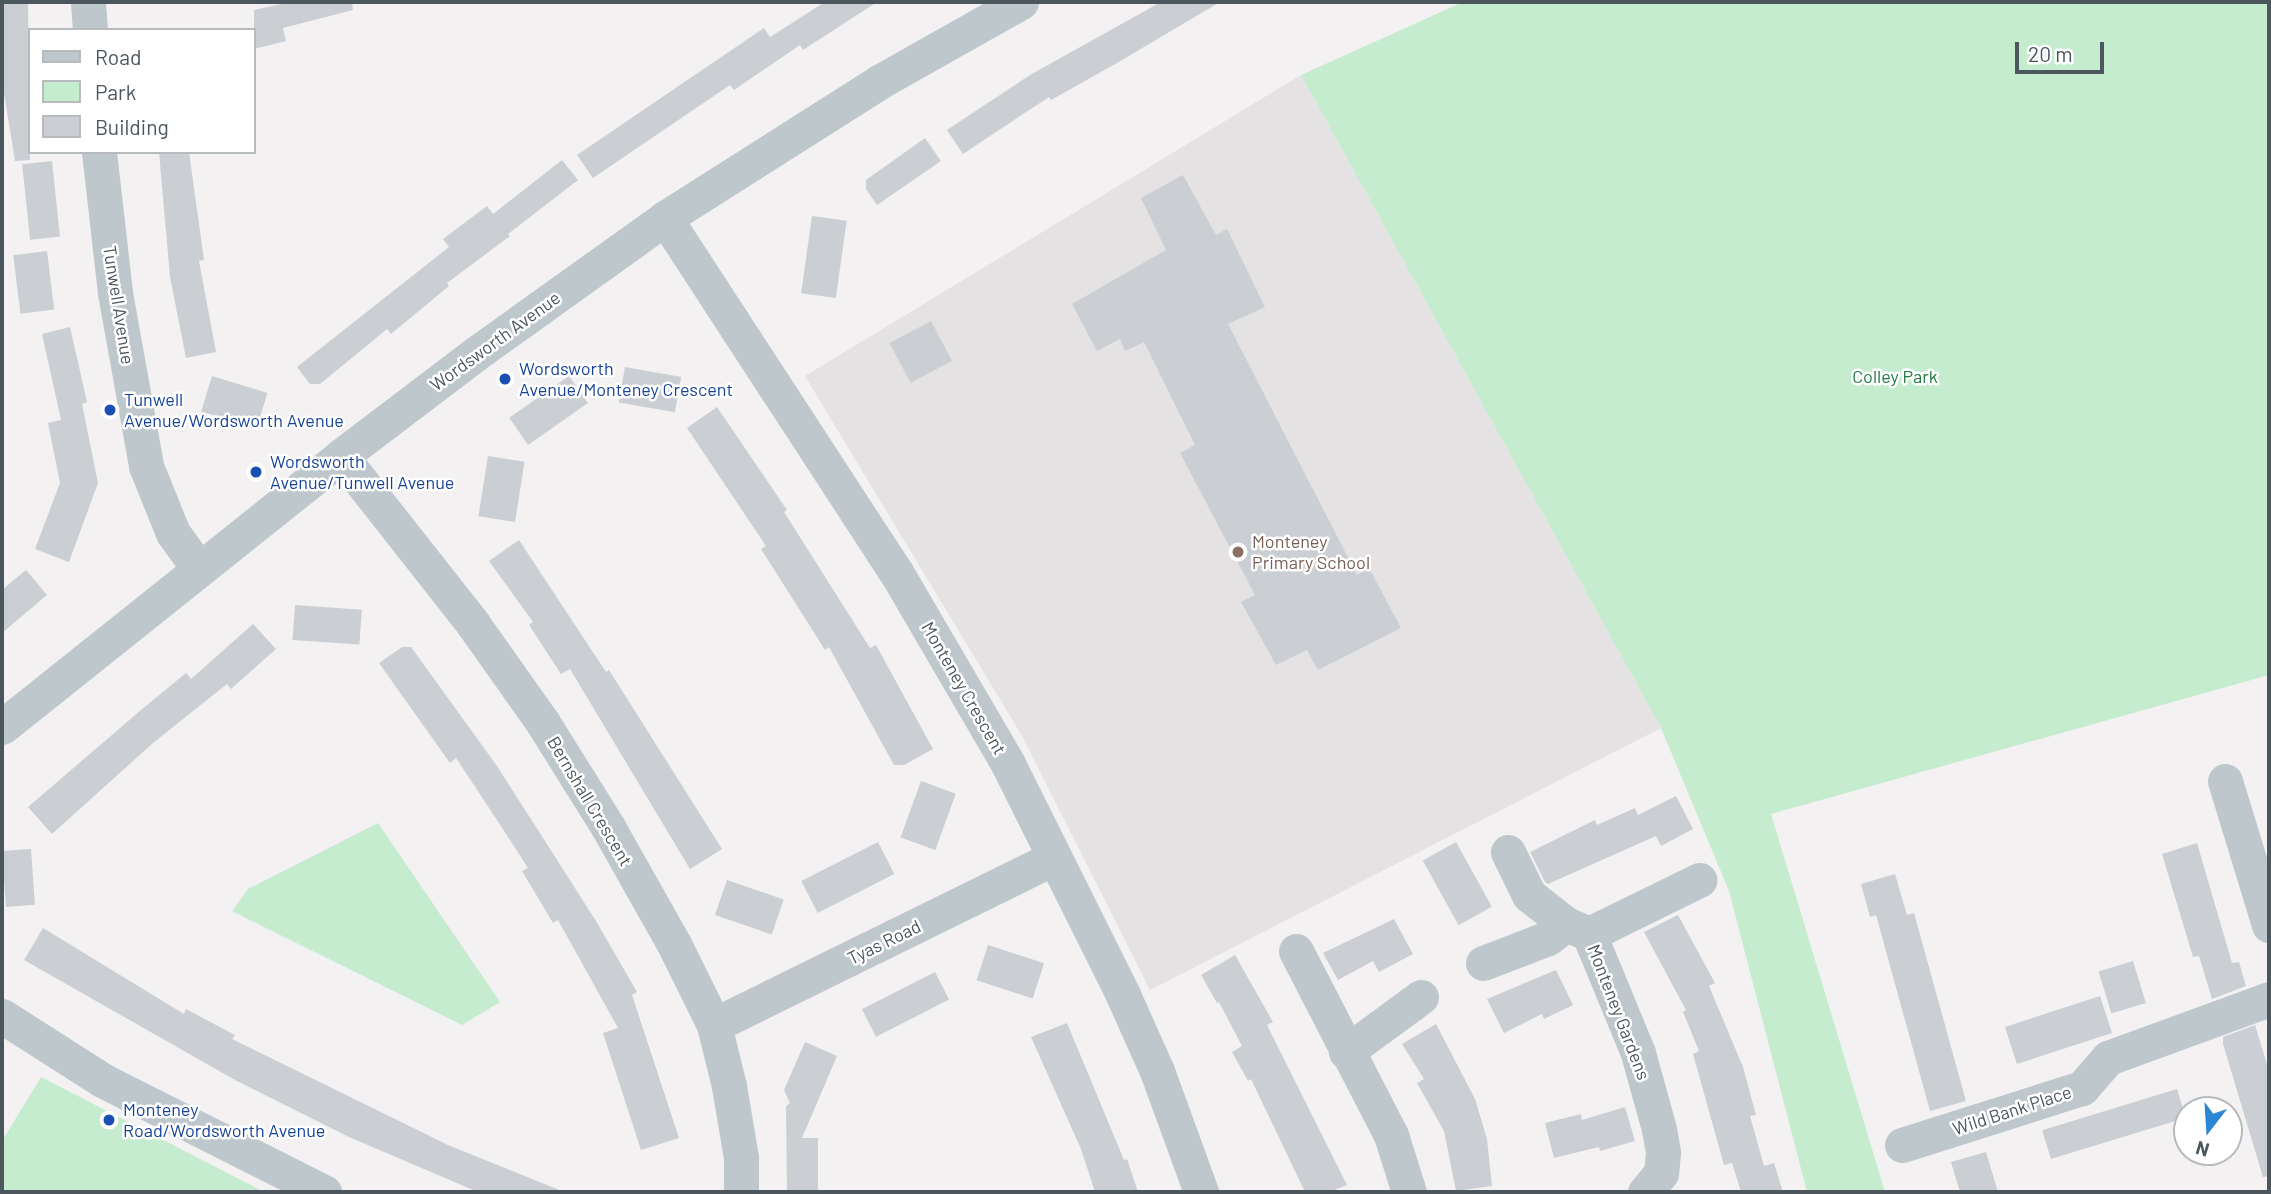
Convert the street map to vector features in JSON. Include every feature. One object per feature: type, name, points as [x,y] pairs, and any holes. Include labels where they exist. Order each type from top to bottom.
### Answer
[{"type":"street","points":[[88,2],[90,28]]},
{"type":"street","name":"Wordsworth Avenue","points":[[2,727],[341,456],[478,352],[665,218],[879,82],[1021,2]]},
{"type":"street","name":"Tunwell Avenue","points":[[99,154],[115,293],[146,467],[173,533],[199,569]]},
{"type":"street","name":"Monteney Crescent","points":[[665,218],[938,641],[1008,764],[1111,968],[1151,1058],[1201,1192]]},
{"type":"street","name":"Bernshall Crescent","points":[[341,456],[473,624],[543,723],[662,922],[714,1025],[729,1086],[741,1158],[741,1192]]},
{"type":"street","points":[[2225,781],[2269,925]]},
{"type":"street","name":"Monteney Gardens","points":[[1508,852],[1529,895],[1578,929],[1638,1053],[1663,1152],[1660,1186]]},
{"type":"street","name":"Tyas Road","points":[[714,1025],[1054,858]]},
{"type":"street","name":"Monteney Gardens","points":[[1483,963],[1578,929],[1699,880]]},
{"type":"street","points":[[1296,951],[1391,1135],[1409,1192]]},
{"type":"street","points":[[1346,1052],[1421,997]]},
{"type":"street","name":"Wild Bank Place","points":[[1902,1145],[2082,1087],[2108,1058],[2269,999]]},
{"type":"street","points":[[2,1016],[110,1085],[324,1192]]},
{"type":"shaded area","name":"Monteney Primary School","points":[[1301,75],[1661,728],[1150,990],[1022,736],[805,376]]},
{"type":"green space","name":"Colley Park","points":[[1463,2],[2269,2],[2269,675],[1771,814],[1885,1192],[1807,1192],[1729,891],[1661,728],[1301,75]]},
{"type":"green space","points":[[378,823],[500,1002],[462,1025],[232,911],[248,889]]},
{"type":"green space","points":[[41,1077],[264,1192],[2,1192],[2,1141]]},
{"type":"building","points":[[2,2],[28,2],[30,160],[15,161],[2,81]]},
{"type":"building","points":[[290,2],[352,2],[353,10],[283,28],[286,41],[256,48],[254,10]]},
{"type":"building","points":[[825,2],[877,2],[803,50],[800,45],[734,90],[730,85],[593,178],[577,155],[764,28],[770,37]]},
{"type":"building","points":[[1161,2],[1220,2],[1051,100],[1049,97],[963,154],[947,130],[1030,75]]},
{"type":"building","points":[[925,138],[941,161],[877,205],[866,189],[866,180]]},
{"type":"building","points":[[159,154],[189,154],[204,260],[199,261],[216,352],[186,358],[170,277]]},
{"type":"building","points":[[562,160],[578,180],[447,283],[449,286],[391,334],[387,329],[320,384],[310,384],[297,367],[449,247],[443,239],[487,206],[493,214]]},
{"type":"building","points":[[52,161],[60,237],[30,240],[22,164]]},
{"type":"building","points":[[1183,175],[1216,235],[1227,229],[1265,307],[1228,324],[1357,575],[1369,568],[1401,628],[1318,670],[1307,650],[1276,665],[1241,602],[1255,595],[1180,453],[1195,445],[1144,342],[1125,351],[1120,339],[1097,351],[1072,304],[1166,250],[1141,198]]},
{"type":"building","points":[[812,216],[847,221],[836,298],[801,293]]},
{"type":"building","points":[[47,251],[54,310],[20,314],[13,255]]},
{"type":"building","points":[[931,321],[952,361],[911,383],[890,343]]},
{"type":"building","points":[[70,327],[87,402],[82,404],[98,483],[69,562],[35,549],[60,483],[48,423],[61,420],[42,334]]},
{"type":"building","points":[[625,367],[681,377],[675,412],[619,402]]},
{"type":"building","points":[[212,376],[267,393],[257,428],[201,411]]},
{"type":"building","points":[[569,376],[588,403],[528,445],[509,418]]},
{"type":"building","points":[[717,407],[787,510],[784,512],[870,648],[876,645],[933,749],[904,765],[894,765],[829,647],[825,650],[761,549],[766,546],[687,428]]},
{"type":"building","points":[[488,456],[525,462],[515,522],[478,516]]},
{"type":"building","points":[[519,540],[606,672],[609,670],[722,849],[690,869],[570,669],[561,674],[529,625],[533,622],[489,561]]},
{"type":"building","points":[[26,570],[47,595],[2,633],[2,590]]},
{"type":"building","points":[[295,605],[362,610],[359,645],[293,640]]},
{"type":"building","points":[[253,624],[276,649],[231,689],[227,684],[153,743],[52,834],[28,807],[186,673],[191,679]]},
{"type":"building","points":[[402,647],[411,647],[497,766],[596,921],[637,992],[632,995],[679,1138],[641,1150],[603,1033],[618,1028],[558,920],[553,923],[522,871],[528,868],[495,817],[456,758],[450,763],[379,663]]},
{"type":"building","points":[[921,781],[956,794],[935,850],[900,837]]},
{"type":"building","points":[[1676,796],[1693,829],[1661,846],[1656,836],[1548,884],[1545,882],[1530,852],[1595,820],[1597,825],[1635,808],[1638,815]]},
{"type":"building","points":[[878,842],[894,874],[818,913],[801,881]]},
{"type":"building","points":[[1456,842],[1492,907],[1459,925],[1423,860]]},
{"type":"building","points":[[2197,843],[2232,963],[2239,962],[2246,986],[2212,999],[2199,956],[2193,957],[2162,854]]},
{"type":"building","points":[[31,849],[35,905],[6,907],[2,851]]},
{"type":"building","points":[[1895,874],[1907,915],[1914,913],[1966,1101],[1930,1111],[1876,915],[1870,917],[1861,884]]},
{"type":"building","points":[[727,880],[784,900],[772,935],[715,915]]},
{"type":"building","points":[[1678,915],[1715,983],[1709,986],[1743,1067],[1756,1115],[1750,1116],[1764,1166],[1774,1163],[1783,1192],[1741,1192],[1732,1163],[1724,1165],[1693,1054],[1699,1051],[1683,1012],[1686,1010],[1644,932]]},
{"type":"building","points":[[1394,919],[1413,954],[1379,972],[1373,961],[1338,980],[1323,953]]},
{"type":"building","points":[[43,928],[184,1014],[186,1009],[235,1035],[232,1039],[448,1145],[564,1192],[478,1192],[349,1137],[235,1080],[24,960]]},
{"type":"building","points":[[988,945],[1044,963],[1033,998],[977,980]]},
{"type":"building","points":[[1235,955],[1273,1022],[1267,1025],[1347,1185],[1329,1192],[1305,1192],[1251,1079],[1248,1081],[1232,1052],[1242,1046],[1201,975]]},
{"type":"building","points":[[2133,961],[2146,1003],[2111,1014],[2099,972]]},
{"type":"building","points":[[1556,970],[1573,1005],[1544,1019],[1542,1014],[1504,1033],[1487,999]]},
{"type":"building","points":[[935,972],[949,1000],[876,1037],[862,1009]]},
{"type":"building","points":[[2100,996],[2112,1033],[2017,1064],[2005,1027]]},
{"type":"building","points":[[1067,1023],[1124,1160],[1127,1159],[1138,1192],[1095,1192],[1081,1149],[1031,1037]]},
{"type":"building","points":[[1436,1024],[1475,1099],[1487,1139],[1492,1186],[1456,1191],[1444,1131],[1417,1083],[1424,1079],[1402,1044]]},
{"type":"building","points":[[2255,1025],[2269,1071],[2269,1176],[2263,1177],[2243,1110],[2243,1096],[2239,1096],[2223,1037]]},
{"type":"building","points":[[805,1042],[837,1056],[802,1138],[818,1138],[818,1192],[787,1192],[786,1106],[790,1103],[784,1090]]},
{"type":"building","points":[[2177,1089],[2179,1096],[2173,1096],[2173,1122],[2051,1159],[2042,1130]]},
{"type":"building","points":[[1625,1107],[1635,1141],[1600,1151],[1599,1147],[1554,1158],[1545,1123],[1581,1114],[1582,1120]]},
{"type":"building","points":[[1986,1152],[1998,1192],[1960,1192],[1951,1162]]},
{"type":"place","name":"Wordsworth Avenue/Monteney Crescent","points":[[505,379]]},
{"type":"place","name":"Tunwell Avenue/Wordsworth Avenue","points":[[110,410]]},
{"type":"place","name":"Wordsworth Avenue/Tunwell Avenue","points":[[256,472]]},
{"type":"place","name":"Monteney Primary School","points":[[1238,552]]},
{"type":"place","name":"Monteney Road/Wordsworth Avenue","points":[[109,1120]]}]
